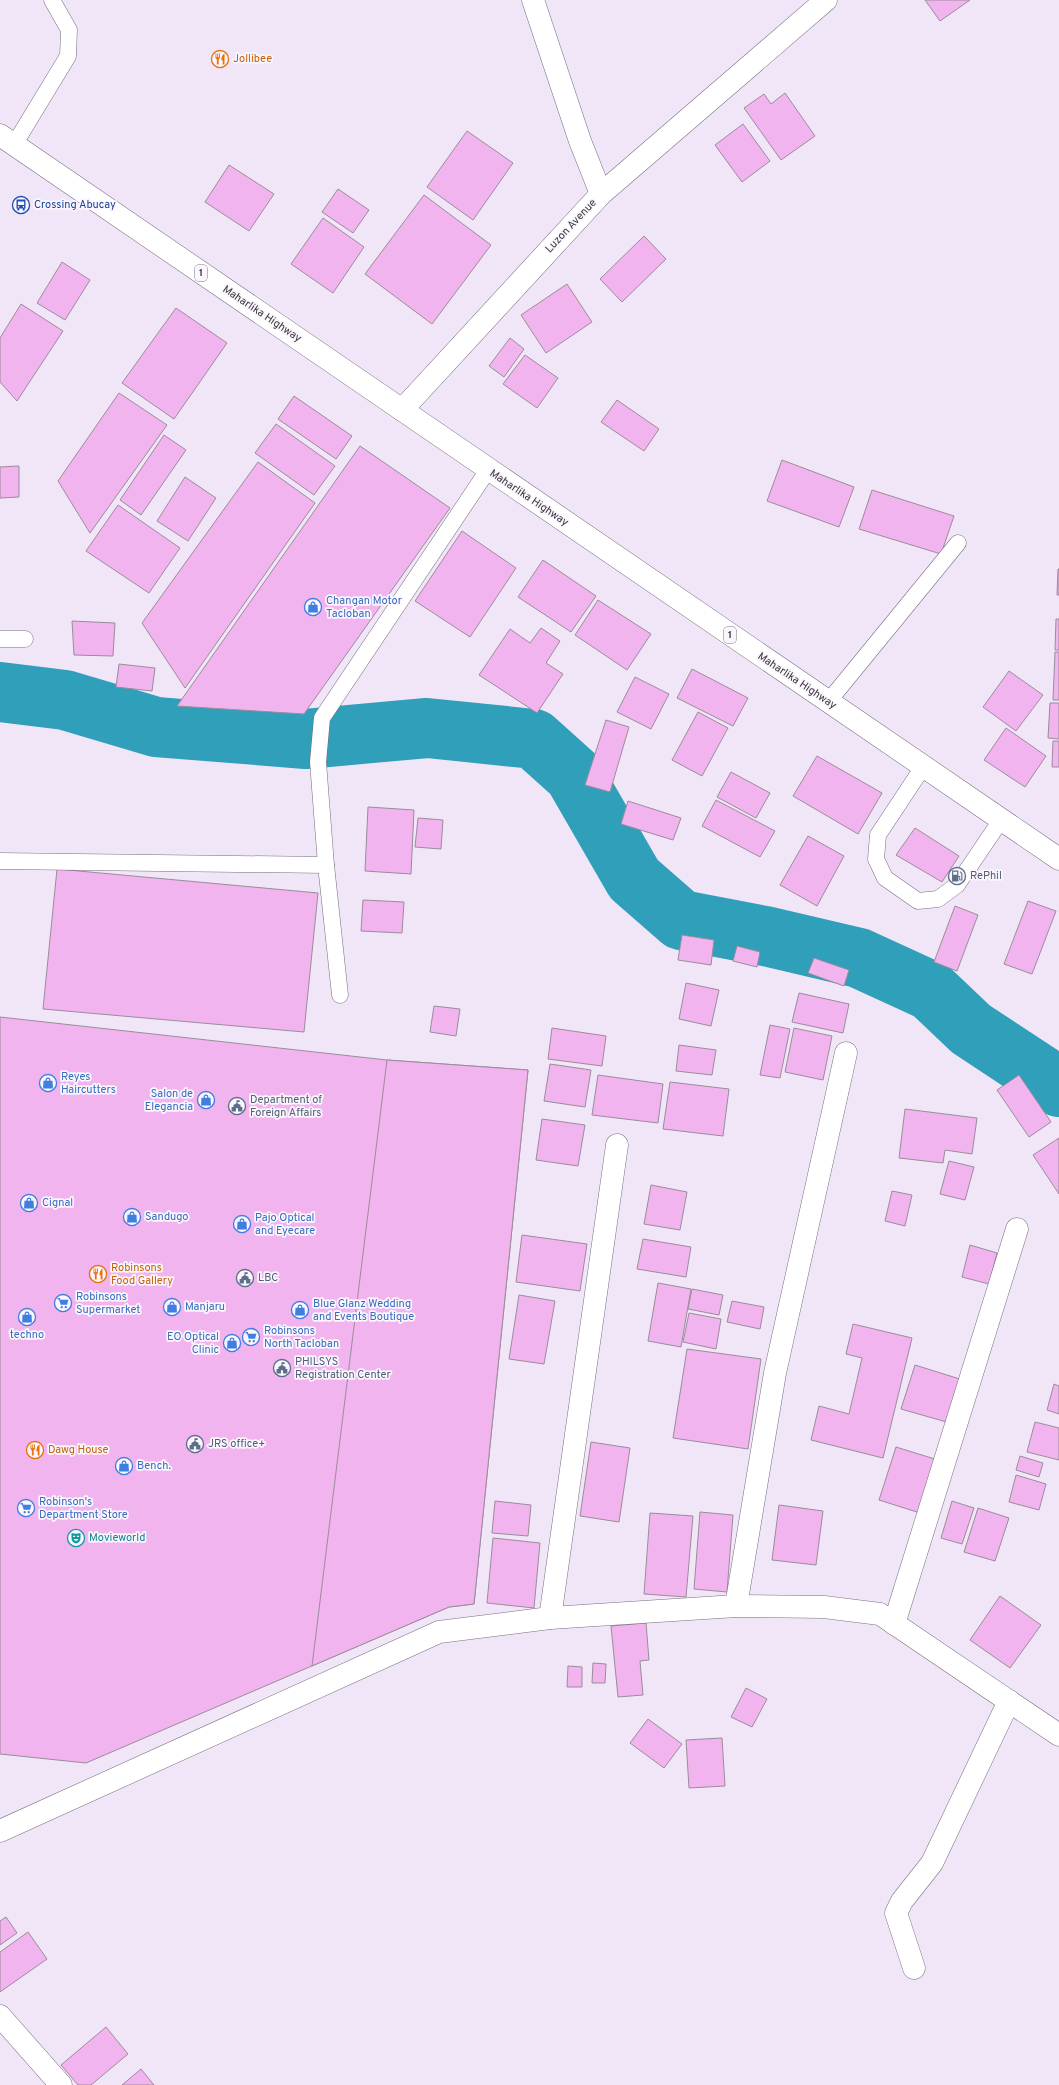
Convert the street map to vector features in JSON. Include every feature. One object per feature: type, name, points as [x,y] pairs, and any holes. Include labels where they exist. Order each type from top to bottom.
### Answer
[{"type":"street","name":"Luzon Avenue","points":[[402,410],[601,194],[580,141],[533,0]]},
{"type":"street","points":[[601,194],[826,0]]},
{"type":"street","name":"Maharlika Highway","points":[[7,140],[1059,860]]},
{"type":"street","points":[[736,1606],[775,1373],[846,1053]]},
{"type":"street","points":[[550,1618],[617,1145]]},
{"type":"street","points":[[894,1624],[1017,1229]]},
{"type":"street","points":[[0,1831],[438,1632],[550,1618],[736,1606],[831,1608],[880,1614],[1059,1735]]},
{"type":"street","points":[[914,1968],[896,1913],[902,1901],[932,1863],[1008,1701]]},
{"type":"street","points":[[0,2016],[62,2085]]},
{"type":"lane","points":[[7,140],[68,56],[69,30],[52,0]]},
{"type":"lane","points":[[340,995],[326,865],[318,762],[322,718],[488,470]]},
{"type":"lane","points":[[828,702],[958,543]]},
{"type":"lane","points":[[0,640],[25,639]]},
{"type":"lane","points":[[923,767],[878,835],[876,859],[885,878],[918,901],[938,899],[958,885],[1001,820]]},
{"type":"lane","points":[[0,861],[326,865]]},
{"type":"building","points":[[925,0],[970,0],[940,21]]},
{"type":"building","points":[[785,93],[815,136],[781,160],[744,108],[764,94],[771,104]]},
{"type":"building","points":[[743,124],[770,161],[742,182],[715,145]]},
{"type":"building","points":[[467,131],[513,163],[473,220],[427,187]]},
{"type":"building","points":[[229,165],[274,194],[249,231],[205,202]]},
{"type":"building","points":[[338,189],[369,210],[353,233],[322,212]]},
{"type":"building","points":[[424,195],[491,245],[432,324],[365,274]]},
{"type":"building","points":[[323,218],[364,247],[333,293],[291,264]]},
{"type":"building","points":[[644,236],[666,259],[622,302],[600,279]]},
{"type":"building","points":[[62,262],[90,280],[65,320],[37,303]]},
{"type":"building","points":[[567,284],[592,322],[546,353],[521,315]]},
{"type":"building","points":[[21,304],[63,331],[17,401],[0,382],[0,338]]},
{"type":"building","points":[[176,308],[227,343],[174,419],[122,383]]},
{"type":"building","points":[[510,338],[524,349],[504,377],[489,366]]},
{"type":"building","points":[[525,355],[558,378],[537,408],[503,384]]},
{"type":"building","points":[[119,393],[167,425],[90,533],[58,481]]},
{"type":"building","points":[[294,396],[352,436],[336,459],[278,419]]},
{"type":"building","points":[[617,400],[659,429],[644,451],[601,422]]},
{"type":"building","points":[[276,424],[335,466],[314,495],[255,453]]},
{"type":"building","points":[[164,435],[186,450],[141,515],[120,500]]},
{"type":"building","name":"Changan Motor Tacloban","points":[[360,446],[450,508],[304,714],[177,706]]},
{"type":"building","points":[[782,460],[854,487],[839,527],[767,501]]},
{"type":"building","points":[[258,462],[315,503],[185,688],[142,623]]},
{"type":"building","points":[[19,466],[19,497],[0,498],[0,467]]},
{"type":"building","points":[[185,477],[216,498],[188,541],[157,521]]},
{"type":"building","points":[[872,490],[954,516],[941,554],[859,529]]},
{"type":"building","points":[[118,505],[180,548],[149,593],[86,551]]},
{"type":"building","points":[[462,531],[516,568],[470,637],[415,601]]},
{"type":"building","points":[[543,560],[596,596],[571,632],[518,597]]},
{"type":"building","points":[[1058,569],[1059,595],[1057,595]]},
{"type":"building","points":[[598,600],[651,634],[627,670],[575,635]]},
{"type":"building","points":[[1056,619],[1059,619],[1059,650],[1055,650]]},
{"type":"building","points":[[72,621],[115,623],[113,656],[74,655]]},
{"type":"building","points":[[541,628],[560,641],[546,663],[563,674],[537,713],[479,675],[510,629],[530,643]]},
{"type":"building","points":[[1055,652],[1059,652],[1059,700],[1053,700]]},
{"type":"building","points":[[119,664],[155,668],[152,691],[116,687]]},
{"type":"building","points":[[692,669],[748,698],[733,726],[677,698]]},
{"type":"building","points":[[1009,671],[1043,695],[1016,731],[983,707]]},
{"type":"building","points":[[635,677],[669,694],[651,729],[617,712]]},
{"type":"building","points":[[1050,703],[1059,703],[1059,739],[1048,738]]},
{"type":"building","points":[[698,712],[728,728],[702,776],[672,760]]},
{"type":"building","points":[[606,720],[629,727],[610,792],[585,785]]},
{"type":"building","points":[[1006,728],[1046,756],[1025,787],[984,760]]},
{"type":"building","points":[[1053,741],[1059,741],[1059,767],[1052,767]]},
{"type":"building","points":[[817,756],[882,793],[858,834],[793,796]]},
{"type":"building","points":[[731,772],[770,793],[756,818],[717,797]]},
{"type":"building","points":[[716,800],[775,831],[760,857],[702,826]]},
{"type":"building","points":[[628,801],[681,818],[673,840],[621,824]]},
{"type":"building","points":[[368,807],[414,810],[411,874],[365,871]]},
{"type":"building","points":[[418,818],[443,820],[441,849],[415,847]]},
{"type":"building","points":[[915,828],[959,856],[942,882],[896,855]]},
{"type":"building","points":[[808,836],[844,856],[817,906],[780,885]]},
{"type":"building","points":[[57,869],[318,893],[304,1032],[43,1009]]},
{"type":"building","points":[[363,900],[404,902],[402,933],[361,931]]},
{"type":"building","points":[[1028,901],[1056,911],[1032,974],[1004,964]]},
{"type":"building","points":[[955,906],[978,915],[957,971],[934,962]]},
{"type":"building","points":[[682,935],[714,940],[711,965],[678,960]]},
{"type":"building","points":[[737,946],[760,952],[757,967],[733,961]]},
{"type":"building","points":[[814,958],[849,970],[844,986],[808,973]]},
{"type":"building","points":[[686,983],[719,990],[711,1026],[679,1019]]},
{"type":"building","points":[[799,993],[849,1004],[843,1033],[792,1022]]},
{"type":"building","points":[[434,1006],[460,1009],[456,1036],[430,1032]]},
{"type":"building","name":"Robinsons North Tacloban","points":[[0,1017],[387,1060],[528,1070],[474,1604],[449,1607],[86,1763],[0,1754]]},
{"type":"building","points":[[770,1025],[790,1029],[780,1078],[760,1075]]},
{"type":"building","points":[[552,1028],[606,1036],[602,1066],[548,1059]]},
{"type":"building","points":[[794,1028],[832,1036],[823,1080],[785,1072]]},
{"type":"building","points":[[679,1045],[716,1050],[712,1075],[676,1071]]},
{"type":"building","points":[[387,1060],[528,1070],[474,1604],[449,1607],[312,1666]]},
{"type":"building","points":[[550,1064],[591,1070],[585,1107],[544,1101]]},
{"type":"building","points":[[598,1075],[663,1084],[658,1123],[592,1115]]},
{"type":"building","points":[[1019,1075],[1051,1122],[1029,1137],[997,1090]]},
{"type":"building","points":[[670,1082],[729,1089],[723,1136],[663,1129]]},
{"type":"building","points":[[905,1109],[977,1118],[972,1154],[945,1150],[943,1163],[899,1158]]},
{"type":"building","points":[[542,1119],[585,1125],[578,1166],[536,1160]]},
{"type":"building","points":[[1059,1138],[1059,1194],[1033,1155]]},
{"type":"building","points":[[949,1161],[974,1167],[965,1200],[940,1194]]},
{"type":"building","points":[[651,1185],[687,1192],[680,1230],[644,1224]]},
{"type":"building","points":[[892,1191],[912,1195],[905,1226],[885,1221]]},
{"type":"building","points":[[522,1235],[587,1244],[580,1291],[516,1282]]},
{"type":"building","points":[[643,1239],[691,1247],[686,1277],[637,1269]]},
{"type":"building","points":[[970,1245],[997,1253],[989,1284],[962,1277]]},
{"type":"building","points":[[658,1283],[691,1289],[681,1347],[648,1341]]},
{"type":"building","points":[[692,1289],[723,1295],[719,1315],[688,1309]]},
{"type":"building","points":[[519,1295],[555,1301],[544,1364],[509,1359]]},
{"type":"building","points":[[732,1301],[764,1307],[760,1329],[727,1322]]},
{"type":"building","points":[[689,1313],[721,1319],[716,1349],[683,1342]]},
{"type":"building","points":[[853,1324],[912,1338],[883,1458],[811,1440],[819,1406],[849,1414],[862,1358],[846,1354]]},
{"type":"building","points":[[687,1349],[761,1359],[748,1449],[673,1438]]},
{"type":"building","points":[[915,1365],[963,1380],[950,1423],[901,1409]]},
{"type":"building","points":[[1054,1384],[1059,1386],[1059,1414],[1047,1410]]},
{"type":"building","points":[[1035,1422],[1059,1428],[1059,1460],[1027,1452]]},
{"type":"building","points":[[591,1442],[630,1448],[619,1522],[580,1516]]},
{"type":"building","points":[[896,1447],[938,1460],[920,1513],[879,1500]]},
{"type":"building","points":[[1020,1456],[1043,1463],[1039,1477],[1016,1470]]},
{"type":"building","points":[[1016,1475],[1046,1484],[1039,1510],[1009,1502]]},
{"type":"building","points":[[495,1501],[531,1505],[528,1536],[492,1533]]},
{"type":"building","points":[[952,1501],[974,1508],[962,1544],[941,1538]]},
{"type":"building","points":[[779,1505],[823,1511],[816,1565],[772,1560]]},
{"type":"building","points":[[978,1508],[1009,1518],[995,1561],[964,1552]]},
{"type":"building","points":[[700,1512],[733,1515],[727,1592],[694,1589]]},
{"type":"building","points":[[650,1513],[693,1516],[686,1597],[644,1594]]},
{"type":"building","points":[[493,1538],[540,1543],[534,1608],[487,1603]]},
{"type":"building","points":[[1000,1596],[1041,1625],[1010,1668],[970,1640]]},
{"type":"building","points":[[646,1623],[649,1660],[640,1661],[643,1695],[618,1697],[611,1626]]},
{"type":"building","points":[[593,1663],[606,1664],[605,1683],[592,1683]]},
{"type":"building","points":[[568,1666],[582,1667],[582,1687],[567,1687]]},
{"type":"building","points":[[746,1688],[767,1699],[752,1727],[731,1717]]},
{"type":"building","points":[[648,1719],[682,1744],[664,1768],[630,1743]]},
{"type":"building","points":[[722,1738],[725,1786],[689,1788],[686,1740]]},
{"type":"building","points":[[6,1917],[17,1933],[0,1945],[0,1921]]},
{"type":"building","points":[[28,1932],[47,1959],[0,1992],[0,1952]]},
{"type":"building","points":[[106,2027],[128,2054],[91,2085],[78,2085],[61,2065]]},
{"type":"building","points":[[141,2069],[154,2085],[122,2085]]},
{"type":"waterway","points":[[0,692],[65,700],[156,727],[306,739],[427,728],[534,739],[574,775],[634,879],[681,920],[765,936],[859,958],[931,991],[971,1029],[1059,1087]]},
{"type":"place","name":"Jollibee","points":[[220,59]]},
{"type":"place","name":"Crossing Abucay","points":[[21,205]]},
{"type":"place","name":"Changan Motor Tacloban","points":[[313,607]]},
{"type":"place","name":"RePhil","points":[[957,876]]},
{"type":"place","name":"Reyes Haircutters","points":[[48,1083]]},
{"type":"place","name":"Salon de Elegancia","points":[[206,1100]]},
{"type":"place","name":"Department of Foreign Affairs","points":[[237,1106]]},
{"type":"place","name":"Cignal","points":[[29,1203]]},
{"type":"place","name":"Sandugo","points":[[132,1217]]},
{"type":"place","name":"Pajo Optical and Eyecare","points":[[242,1224]]},
{"type":"place","name":"Robinsons Food Gallery","points":[[98,1274]]},
{"type":"place","name":"LBC","points":[[245,1278]]},
{"type":"place","name":"Robinsons Supermarket","points":[[63,1303]]},
{"type":"place","name":"Manjaru","points":[[172,1307]]},
{"type":"place","name":"Blue Glanz Wedding and Events Boutique","points":[[300,1310]]},
{"type":"place","name":"techno","points":[[27,1317]]},
{"type":"place","name":"Robinsons North Tacloban","points":[[251,1337]]},
{"type":"place","name":"EO Optical Clinic","points":[[232,1343]]},
{"type":"place","name":"PHILSYS Registration Center","points":[[282,1368]]},
{"type":"place","name":"JRS office+","points":[[195,1444]]},
{"type":"place","name":"Dawg House","points":[[35,1450]]},
{"type":"place","name":"Bench.","points":[[124,1466]]},
{"type":"place","name":"Robinson's Department Store","points":[[26,1508]]},
{"type":"place","name":"Movieworld","points":[[76,1538]]}]
